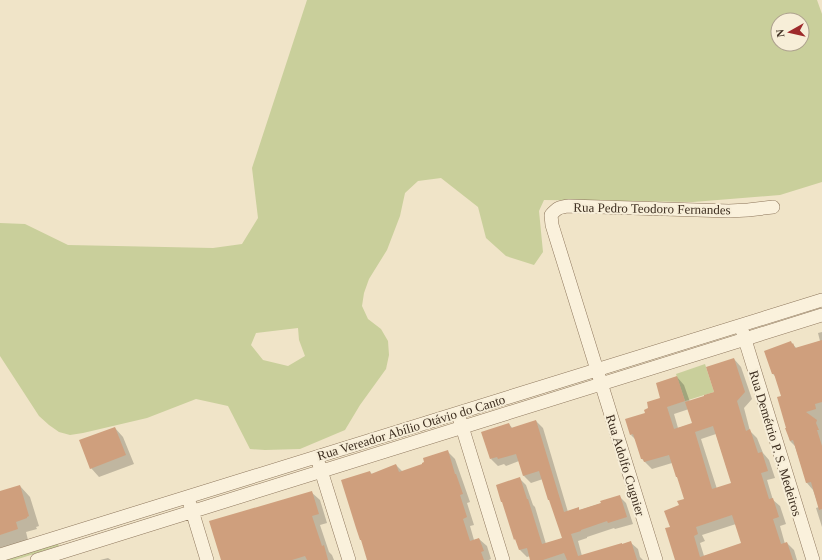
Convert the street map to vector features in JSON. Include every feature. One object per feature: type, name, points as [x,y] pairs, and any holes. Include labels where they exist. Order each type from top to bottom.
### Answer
[{"type":"street","name":"Rua Pedro Teodoro Fernandes","points":[[597,370],[552,225],[551,216],[556,209],[569,206],[729,211],[773,207]]},
{"type":"street","name":"Rua Vereador Abílio Otávio do Canto","points":[[0,555],[822,300]]},
{"type":"street","name":"Rua Vereador Abílio Otávio do Canto","points":[[37,560],[69,555],[192,511],[822,314]]},
{"type":"street","name":"Rua Demétrio P. S. Medeiros","points":[[740,325],[812,560]]},
{"type":"street","name":"Rua Adolfo Cugnier","points":[[597,370],[656,560]]},
{"type":"street","points":[[458,413],[503,560]]},
{"type":"street","points":[[316,457],[349,560]]},
{"type":"street","points":[[187,497],[207,560]]},
{"type":"street","points":[[62,535],[69,555]]},
{"type":"green space","points":[[307,0],[817,0],[822,14],[822,182],[780,195],[693,202],[544,200],[539,211],[543,252],[534,265],[506,256],[486,238],[478,207],[441,178],[418,181],[405,193],[400,216],[387,250],[369,279],[364,293],[362,306],[368,319],[381,329],[388,341],[389,355],[386,369],[360,405],[345,430],[300,449],[250,449],[228,406],[196,399],[147,418],[70,435],[59,432],[39,416],[0,356],[0,223],[25,224],[68,245],[213,248],[242,244],[258,218],[252,168]],"holes":[[[298,328],[299,340],[305,356],[288,366],[263,360],[251,345],[256,333]]]},
{"type":"green space","points":[[705,364],[714,392],[685,401],[676,374]]},
{"type":"green space","points":[[57,542],[59,546],[15,560],[1,560]]},
{"type":"building","points":[[822,340],[822,402],[815,404],[816,409],[806,412],[817,420],[816,423],[819,430],[817,430],[822,446],[822,509],[819,510],[811,482],[806,483],[793,440],[790,441],[785,428],[777,397],[781,396],[774,374],[772,374],[764,351],[791,341],[795,348]]},
{"type":"building","points":[[734,358],[745,392],[737,401],[746,431],[750,429],[758,453],[762,452],[768,471],[761,473],[769,499],[773,498],[779,517],[773,519],[781,544],[787,542],[793,560],[675,560],[665,528],[670,527],[664,511],[679,505],[677,501],[684,499],[677,477],[669,455],[644,462],[643,459],[641,459],[633,434],[630,435],[625,419],[645,413],[644,410],[648,408],[647,402],[660,398],[656,383],[677,376],[685,401],[667,407],[674,429],[692,423],[685,402],[714,392],[706,367]],"holes":[[[713,426],[731,483],[712,489],[695,432]],[[732,515],[741,543],[700,557],[694,536],[698,534],[696,527]]]},
{"type":"building","points":[[536,420],[564,512],[579,507],[579,510],[601,503],[600,501],[620,495],[627,517],[608,523],[607,521],[571,534],[578,556],[631,541],[637,560],[567,560],[564,553],[543,560],[530,560],[527,548],[519,550],[515,539],[514,540],[496,485],[520,477],[542,544],[562,538],[539,471],[523,476],[516,454],[498,459],[497,457],[490,459],[481,432],[509,423],[511,428]]},
{"type":"building","points":[[115,427],[126,455],[90,469],[79,440]]},
{"type":"building","points":[[448,450],[463,494],[460,495],[467,517],[463,519],[470,541],[479,538],[484,551],[481,552],[484,560],[367,560],[341,480],[370,471],[371,474],[396,464],[399,472],[422,464],[424,462],[423,458]]},
{"type":"building","points":[[20,485],[29,516],[16,522],[18,529],[0,535],[0,491]]},
{"type":"building","points":[[312,491],[319,514],[312,516],[322,546],[324,545],[328,560],[307,560],[305,556],[292,560],[221,560],[209,521]]}]
